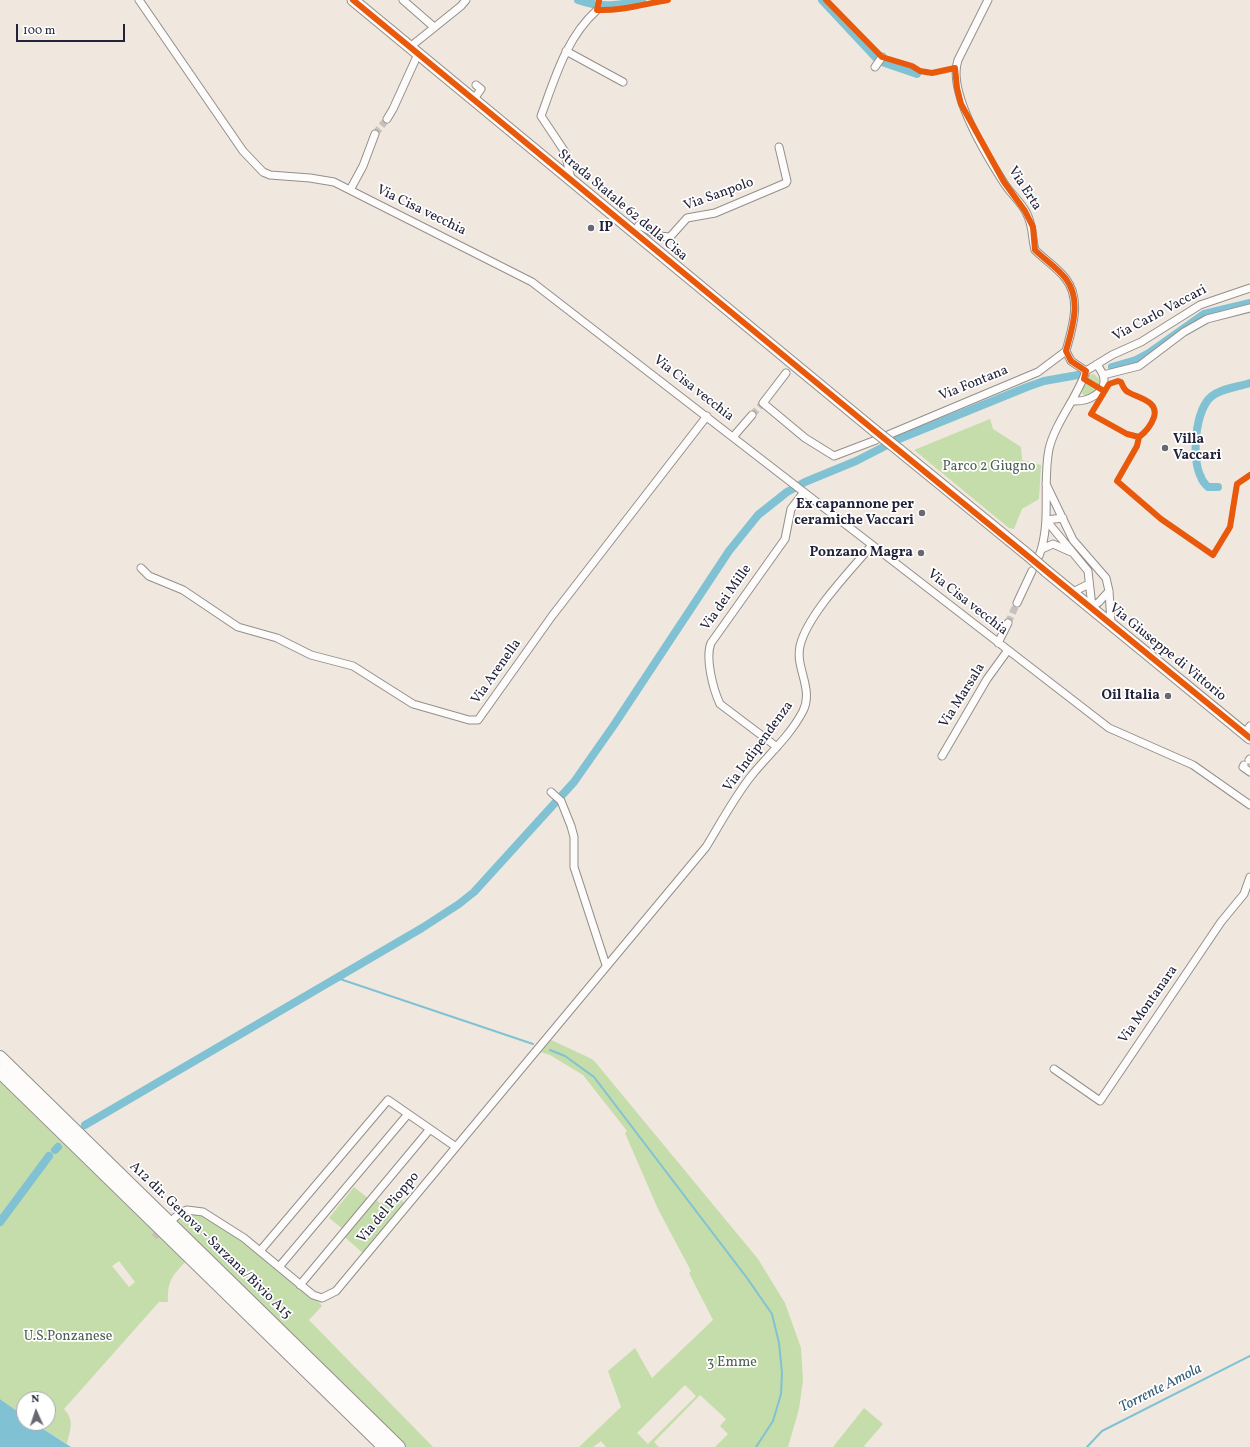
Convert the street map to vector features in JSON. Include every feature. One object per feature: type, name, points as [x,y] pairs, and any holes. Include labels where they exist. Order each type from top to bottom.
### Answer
[{"type":"highway","name":"A12 dir. Genova - Sarzana/Bivio A15","points":[[0,1057],[399,1447]]},
{"type":"highway","points":[[0,1072],[384,1447]]},
{"type":"main road","name":"Strada Statale 62 della Cisa","points":[[353,0],[635,232],[875,435],[899,450],[1037,554]]},
{"type":"main road","points":[[1037,554],[1046,570],[1073,592]]},
{"type":"main road","name":"Via Giuseppe di Vittorio","points":[[1073,592],[1248,732]]},
{"type":"street","name":"Via Cisa vecchia","points":[[139,0],[243,151],[263,172],[276,176],[330,181],[446,237],[532,282],[1109,728],[1193,765],[1250,805]]},
{"type":"street","points":[[403,0],[434,27]]},
{"type":"street","points":[[387,119],[394,109],[414,50],[434,27],[461,6],[466,0]]},
{"type":"street","name":"Via Erta","points":[[988,0],[955,68],[957,88],[961,104],[1004,182],[1025,211],[1033,226],[1035,250],[1062,275],[1072,290],[1074,312],[1066,351]]},
{"type":"street","points":[[571,179],[565,152],[542,116],[566,51],[587,19],[597,10]]},
{"type":"street","points":[[566,51],[624,82]]},
{"type":"street","points":[[875,66],[882,56]]},
{"type":"street","points":[[474,99],[481,89]]},
{"type":"street","points":[[350,190],[363,166],[375,134]]},
{"type":"street","name":"Via Sanpolo","points":[[635,232],[639,225],[659,236],[670,236],[687,218],[719,212],[786,183],[787,181],[779,146]]},
{"type":"street","name":"Via Carlo Vaccari","points":[[1086,371],[1112,355],[1141,342],[1200,305],[1250,288]]},
{"type":"street","points":[[1103,375],[1139,366],[1184,332],[1207,319],[1250,308]]},
{"type":"street","points":[[1037,554],[1046,520],[1048,456],[1052,439],[1074,401],[1086,371],[1071,361],[1066,351]]},
{"type":"street","name":"Via Fontana","points":[[888,435],[1038,372],[1066,351]]},
{"type":"street","points":[[1074,401],[1082,402],[1097,395],[1104,381],[1103,375],[1097,364]]},
{"type":"street","points":[[786,373],[763,402],[805,438],[834,456],[875,435]]},
{"type":"street","name":"Via Arenella","points":[[141,568],[149,576],[183,590],[238,627],[277,638],[311,655],[353,666],[413,704],[469,720],[478,720],[552,616],[707,416]]},
{"type":"street","points":[[733,436],[752,416]]},
{"type":"street","points":[[1046,484],[1073,540],[1106,578],[1109,590],[1111,623]]},
{"type":"street","name":"Via dei Mille","points":[[777,747],[720,704],[715,693],[708,651],[711,643],[785,540],[791,508],[802,491]]},
{"type":"street","points":[[1046,520],[1063,518]]},
{"type":"street","points":[[1046,520],[1088,571],[1092,607],[1099,602],[1109,590]]},
{"type":"street","points":[[1037,554],[1053,544],[1073,553]]},
{"type":"street","name":"Via Indipendenza","points":[[589,986],[706,847],[751,776],[777,747],[804,710],[806,684],[799,656],[800,646],[807,628],[814,616],[872,545]]},
{"type":"street","points":[[1017,603],[1032,571]]},
{"type":"street","points":[[1073,592],[1089,584]]},
{"type":"street","points":[[998,643],[1008,623]]},
{"type":"street","name":"Via Marsala","points":[[942,756],[987,679],[1008,650]]},
{"type":"street","points":[[1248,761],[1243,767],[1250,772]]},
{"type":"street","points":[[553,794],[561,801],[574,837],[574,866],[606,965]]},
{"type":"street","name":"Via Montanara","points":[[1054,1069],[1100,1101],[1221,922],[1244,894],[1250,877]]},
{"type":"street","name":"Via del Pioppo","points":[[172,1221],[180,1213],[187,1210],[204,1212],[244,1238],[317,1298],[329,1296],[336,1291],[589,986]]},
{"type":"street","points":[[260,1251],[388,1100],[456,1147]]},
{"type":"street","points":[[279,1267],[408,1114]]},
{"type":"street","points":[[300,1285],[430,1129]]},
{"type":"green space","points":[[1094,374],[1099,379],[1098,389],[1091,394],[1084,396],[1081,391],[1089,375]]},
{"type":"green space","name":"Parco 2 Giugno","points":[[990,419],[993,429],[1021,447],[1022,460],[1041,465],[1039,499],[1022,509],[1014,529],[1009,528],[914,450]]},
{"type":"green space","name":"3 Emme","points":[[547,1038],[592,1059],[758,1259],[785,1303],[801,1348],[803,1380],[799,1409],[788,1447],[715,1447],[728,1434],[720,1426],[726,1419],[700,1395],[654,1442],[659,1447],[606,1447],[601,1441],[593,1447],[579,1447],[621,1407],[608,1371],[635,1348],[652,1378],[713,1320],[689,1273],[691,1271],[658,1209],[625,1133],[627,1131],[583,1075],[550,1055],[537,1051]],"holes":[[[685,1385],[696,1396],[648,1444],[637,1433]]]},
{"type":"green space","name":"U.S.Ponzanese","points":[[0,1075],[188,1259],[178,1269],[172,1278],[168,1294],[168,1302],[159,1302],[64,1409],[71,1421],[67,1444],[47,1431],[56,1431],[56,1391],[16,1391],[16,1410],[0,1399]],"holes":[[[119,1261],[135,1282],[129,1287],[112,1266]]]},
{"type":"green space","points":[[354,1187],[369,1199],[372,1196],[381,1204],[388,1196],[392,1200],[395,1197],[398,1200],[400,1199],[407,1205],[364,1254],[340,1233],[343,1229],[329,1218]]},
{"type":"green space","points":[[196,1210],[244,1238],[313,1295],[322,1306],[309,1320],[433,1447],[404,1447],[171,1221],[180,1213]]},
{"type":"green space","points":[[864,1408],[883,1424],[864,1446],[866,1447],[833,1447]]},
{"type":"water","points":[[0,1399],[16,1410],[16,1431],[46,1431],[71,1447],[0,1447]]},
{"type":"waterway","points":[[578,0],[586,3],[602,5],[626,4],[642,0]]},
{"type":"waterway","points":[[822,0],[879,61],[917,74]]},
{"type":"waterway","points":[[1112,367],[1136,360],[1149,353],[1204,314],[1250,303]]},
{"type":"waterway","points":[[85,1125],[422,928],[459,904],[474,892],[574,782],[614,725],[729,551],[758,515],[787,492],[805,482],[856,461],[899,439],[1027,387],[1044,381],[1078,375]]},
{"type":"waterway","points":[[1218,487],[1208,487],[1202,480],[1198,469],[1196,459],[1196,435],[1198,423],[1206,402],[1212,396],[1225,389],[1250,383]]},
{"type":"waterway","points":[[337,978],[533,1044]]},
{"type":"waterway","points":[[550,1050],[565,1056],[594,1077],[747,1278],[772,1314],[779,1343],[782,1373],[781,1394],[773,1421],[756,1447]]},
{"type":"waterway","points":[[55,1150],[58,1147]]},
{"type":"waterway","points":[[0,1222],[49,1156]]},
{"type":"waterway","name":"Torrente Amola","points":[[1087,1447],[1102,1431],[1250,1356]]},
{"type":"tunnel","points":[[375,134],[387,119]]},
{"type":"tunnel","points":[[752,415],[763,403]]},
{"type":"tunnel","points":[[1008,623],[1017,603]]},
{"type":"tunnel","points":[[154,1237],[164,1228]]},
{"type":"cycle path","points":[[353,0],[1250,738]]},
{"type":"cycle path","points":[[599,1],[597,10],[624,8],[668,0]]},
{"type":"cycle path","points":[[826,0],[882,57],[912,66],[920,71],[932,73],[955,68],[957,88],[961,104],[1004,182],[1025,211],[1033,227],[1035,250],[1059,271],[1071,287],[1075,305],[1073,324],[1066,351],[1071,361],[1086,371],[1084,379],[1104,391]]},
{"type":"cycle path","points":[[1118,381],[1121,382],[1127,391],[1151,404],[1155,412],[1152,423],[1139,437],[1127,434],[1091,414],[1109,384],[1118,381]]},
{"type":"cycle path","points":[[1139,437],[1137,446],[1117,481],[1161,519],[1213,555],[1230,527],[1237,484],[1250,475]]},
{"type":"place","name":"IP","points":[[591,228]]},
{"type":"place","name":"Villa Vaccari","points":[[1165,448]]},
{"type":"place","name":"Ex capannone per ceramiche Vaccari","points":[[922,513]]},
{"type":"place","name":"Ponzano Magra","points":[[921,553]]},
{"type":"place","name":"Oil Italia","points":[[1168,696]]}]
